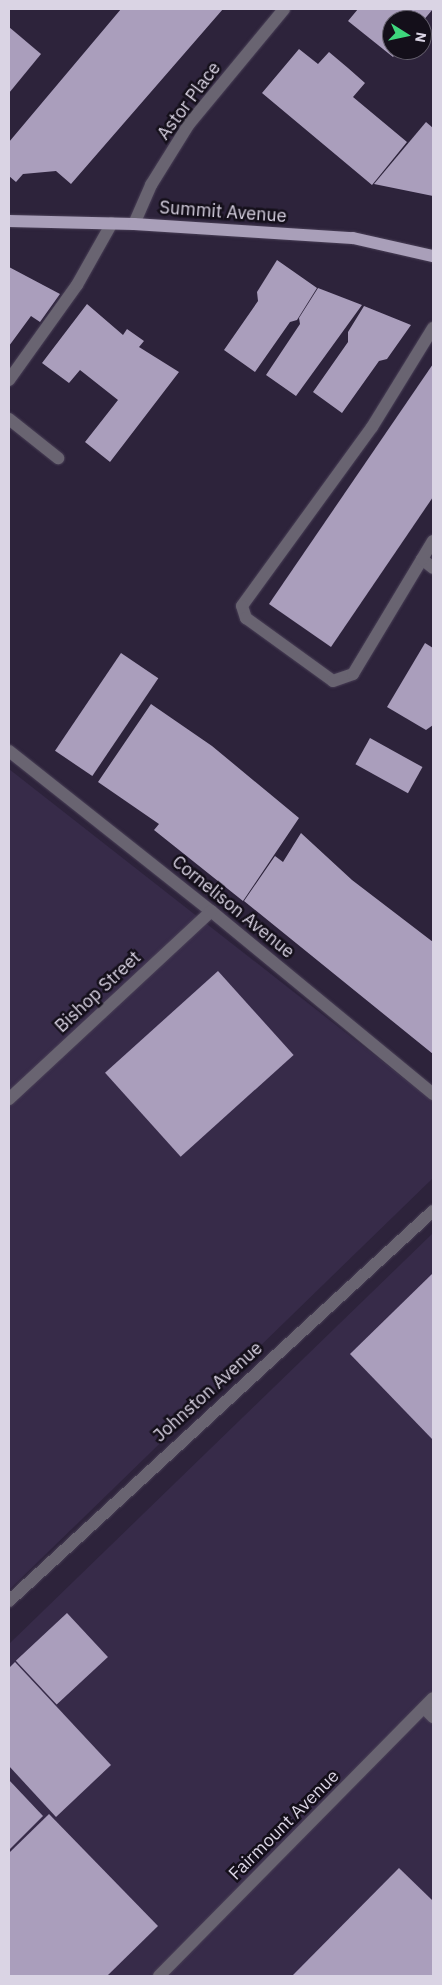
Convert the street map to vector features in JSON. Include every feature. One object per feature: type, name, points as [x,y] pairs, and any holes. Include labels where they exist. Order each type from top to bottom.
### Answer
[{"type":"main road","name":"Summit Avenue","points":[[9,221],[134,224],[353,238],[433,256]]},
{"type":"street","name":"Astor Place","points":[[134,224],[151,185],[189,124],[284,9]]},
{"type":"street","points":[[9,380],[77,285],[112,223]]},
{"type":"street","points":[[433,328],[372,427],[242,606],[246,618],[333,681],[353,674],[433,541]]},
{"type":"street","points":[[9,418],[58,458]]},
{"type":"street","points":[[422,559],[433,568]]},
{"type":"street","name":"Cornelison Avenue","points":[[9,751],[211,911],[433,1094]]},
{"type":"street","name":"Bishop Street","points":[[9,1099],[211,911]]},
{"type":"street","name":"Johnston Avenue","points":[[9,1601],[433,1211]]},
{"type":"street","name":"Fairmount Avenue","points":[[160,1976],[430,1708]]},
{"type":"shaded area","points":[[9,769],[433,1101],[433,1178],[9,1590]]},
{"type":"shaded area","points":[[433,1233],[433,1976],[9,1976],[9,1644]]},
{"type":"building","points":[[121,9],[223,9],[71,184],[56,171],[23,174],[16,182],[9,176],[9,142]]},
{"type":"building","points":[[358,9],[433,9],[382,10],[382,48],[348,21]]},
{"type":"building","points":[[9,27],[41,54],[9,93]]},
{"type":"building","points":[[299,49],[318,64],[329,52],[348,68],[365,83],[353,97],[407,142],[372,185],[262,93]]},
{"type":"building","points":[[426,122],[433,128],[433,196],[374,184]]},
{"type":"building","points":[[277,260],[317,288],[297,320],[290,322],[255,372],[224,350],[258,301],[257,292]]},
{"type":"building","points":[[9,267],[60,294],[40,322],[31,316],[9,346]]},
{"type":"building","points":[[318,288],[362,305],[296,396],[266,375],[300,324],[299,318]]},
{"type":"building","points":[[87,304],[123,335],[127,329],[144,341],[139,347],[179,372],[110,462],[85,442],[118,400],[80,370],[69,383],[42,363]]},
{"type":"building","points":[[364,306],[411,325],[387,359],[379,361],[342,413],[313,392],[348,342],[348,332]]},
{"type":"building","points":[[433,364],[433,497],[331,647],[269,604]]},
{"type":"building","points":[[425,643],[433,648],[433,725],[426,730],[387,707]]},
{"type":"building","points":[[121,653],[158,678],[92,776],[55,751]]},
{"type":"building","points":[[151,704],[212,746],[299,818],[243,901],[154,830],[159,824],[98,782]]},
{"type":"building","points":[[370,738],[422,767],[408,793],[355,764]]},
{"type":"building","points":[[301,833],[352,880],[433,942],[433,1054],[244,901],[275,856],[283,862]]},
{"type":"building","points":[[218,971],[294,1055],[181,1157],[105,1073]]},
{"type":"building","points":[[433,1273],[433,1440],[350,1354]]},
{"type":"building","points":[[67,1613],[108,1657],[57,1705],[16,1661]]},
{"type":"building","points":[[15,1662],[111,1765],[56,1817],[9,1766],[9,1668]]},
{"type":"building","points":[[9,1780],[43,1816],[9,1850]]},
{"type":"building","points":[[49,1814],[158,1926],[107,1976],[9,1976],[9,1853]]},
{"type":"building","points":[[399,1868],[433,1901],[433,1976],[292,1976]]}]
